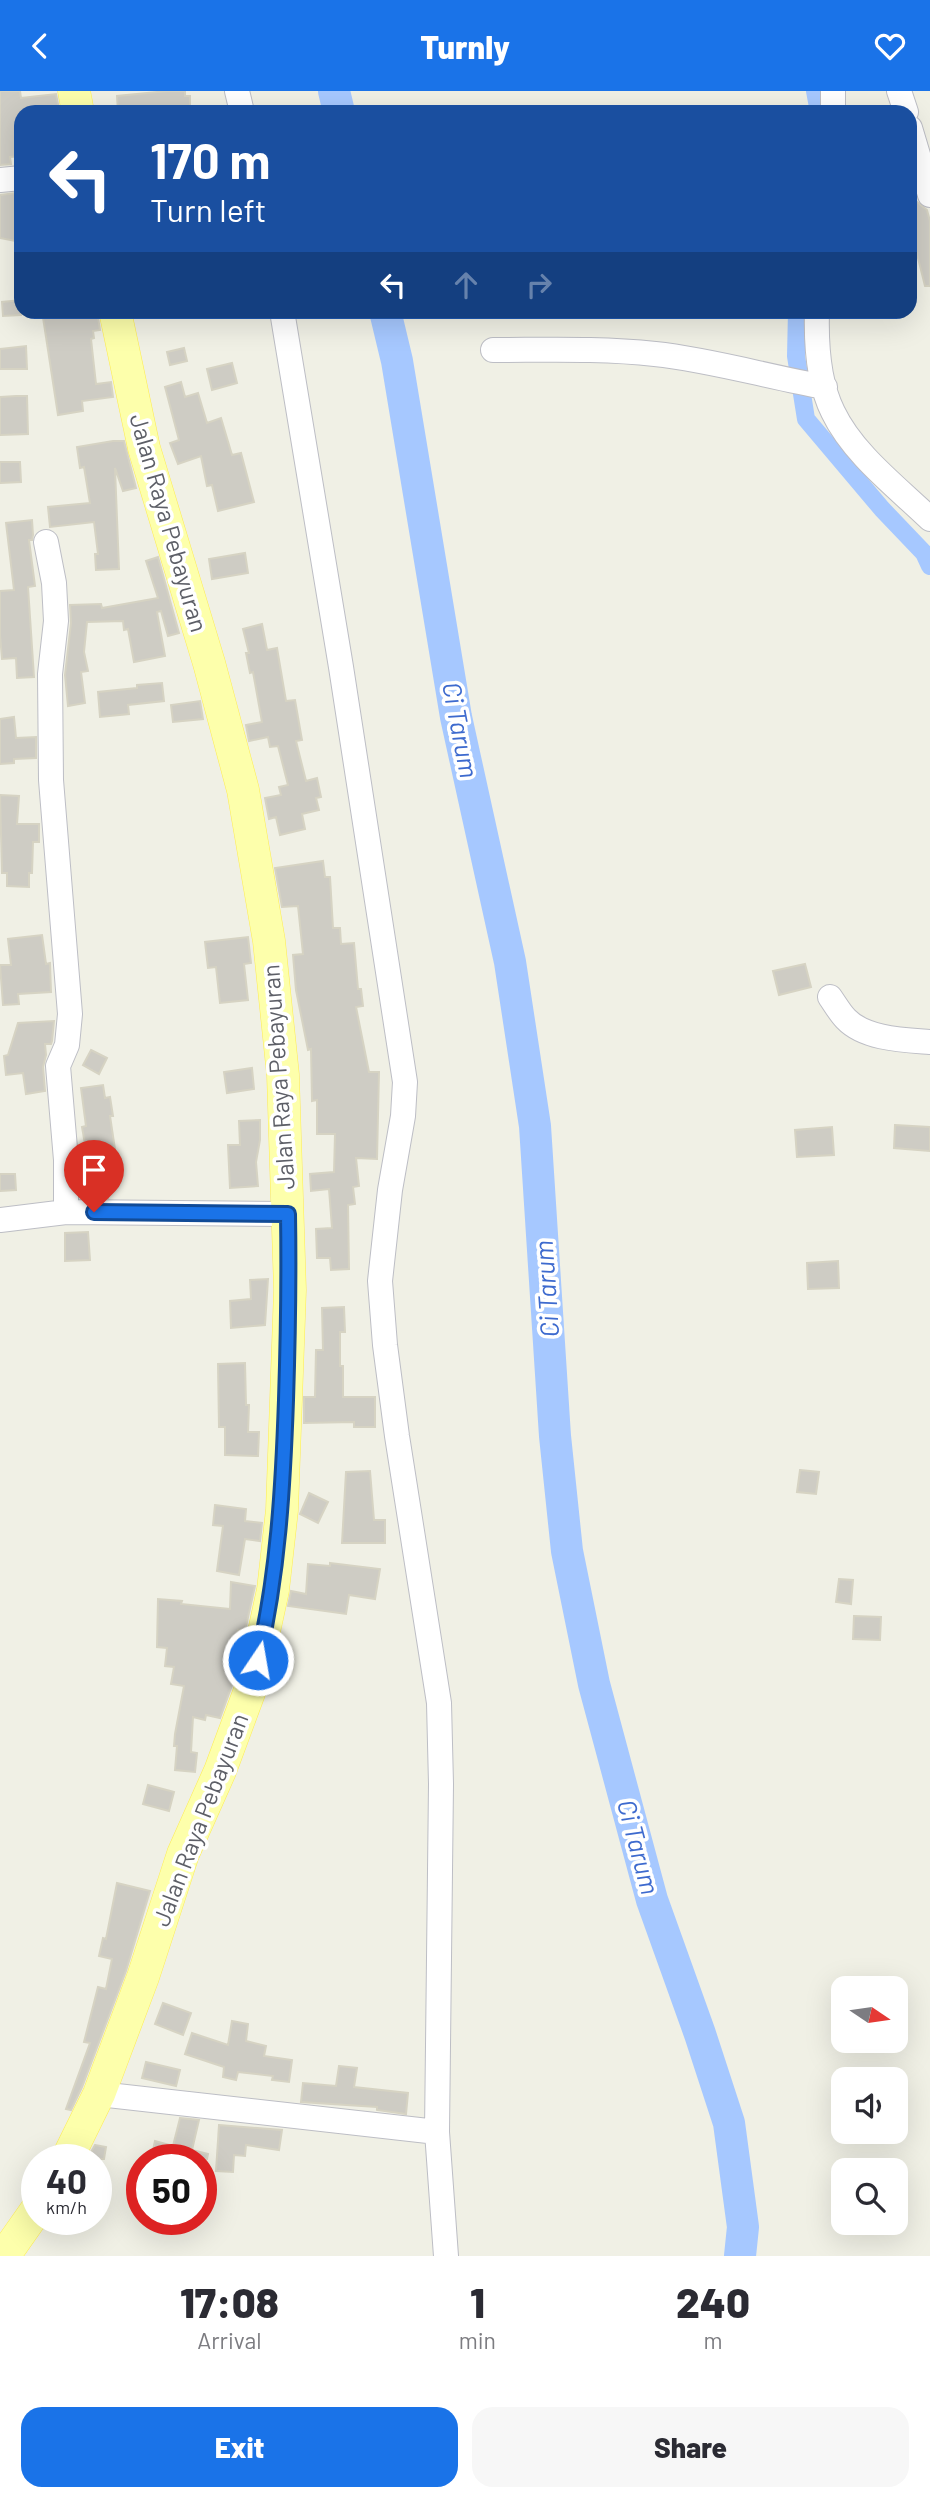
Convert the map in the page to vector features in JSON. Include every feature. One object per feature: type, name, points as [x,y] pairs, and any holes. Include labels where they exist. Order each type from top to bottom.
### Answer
[{"type":"main road","name":"Jalan Raya Pebayuran","points":[[74,2144],[99,2094],[143,1977],[183,1854],[235,1733],[253,1682],[273,1590],[282,1510],[290,1290],[283,1075],[269,940],[243,790],[209,663],[144,448],[117,319]]},
{"type":"main road","points":[[4,2256],[21,2232]]},
{"type":"street","points":[[917,151],[930,195]]},
{"type":"street","points":[[283,319],[405,1082],[403,1117],[390,1190],[380,1281],[397,1436],[439,1703],[441,1784],[438,2132],[446,2256]]},
{"type":"street","points":[[817,319],[816,386],[860,451],[930,519]]},
{"type":"street","points":[[493,350],[629,351],[691,359],[816,386]]},
{"type":"street","points":[[46,542],[54,583],[56,621],[50,674],[51,780],[70,1014],[67,1045],[58,1066],[66,1160],[66,1212]]},
{"type":"street","points":[[830,997],[845,1019],[855,1026],[876,1034],[930,1042]]},
{"type":"street","points":[[0,1220],[66,1212],[288,1214]]},
{"type":"street","points":[[99,2094],[438,2132]]},
{"type":"building","points":[[0,91],[20,91],[21,98],[56,94],[58,105],[14,105],[14,157],[10,157],[11,164],[0,165]]},
{"type":"building","points":[[185,91],[185,96],[190,96],[190,105],[118,105],[117,96]]},
{"type":"building","points":[[14,193],[14,241],[0,238],[0,195]]},
{"type":"building","points":[[917,202],[927,210],[930,221],[930,286],[925,286],[917,254]]},
{"type":"building","points":[[14,301],[14,315],[3,316],[2,302]]},
{"type":"building","points":[[43,319],[98,319],[100,330],[93,331],[94,338],[91,339],[96,384],[111,382],[113,397],[82,401],[83,411],[58,415]]},
{"type":"building","points":[[26,346],[27,369],[0,369],[0,349]]},
{"type":"building","points":[[184,348],[187,361],[170,365],[167,352]]},
{"type":"building","points":[[232,363],[237,383],[212,390],[207,369]]},
{"type":"building","points":[[181,382],[185,397],[198,393],[207,423],[221,418],[232,455],[241,453],[254,502],[218,511],[212,485],[207,486],[201,456],[178,464],[170,443],[179,440],[165,387]]},
{"type":"building","points":[[27,396],[28,434],[0,435],[0,397]]},
{"type":"building","points":[[124,441],[136,488],[123,491],[115,468],[119,569],[96,570],[95,554],[98,554],[94,522],[50,527],[48,507],[90,503],[84,467],[80,468],[77,447]]},
{"type":"building","points":[[0,462],[20,462],[21,482],[0,483]]},
{"type":"building","points":[[32,520],[33,535],[32,540],[29,540],[35,586],[28,587],[34,677],[17,678],[16,658],[2,659],[0,635],[0,591],[14,590],[6,523]]},
{"type":"building","points":[[245,553],[248,573],[212,579],[209,559]]},
{"type":"building","points":[[158,557],[179,633],[168,636],[161,611],[157,612],[165,656],[134,662],[128,629],[124,630],[123,621],[87,622],[84,652],[88,671],[81,672],[85,703],[68,706],[65,675],[71,623],[70,605],[101,604],[102,608],[158,598],[146,561]]},
{"type":"building","points":[[262,624],[267,650],[277,648],[286,701],[295,700],[302,740],[296,741],[306,781],[317,778],[321,797],[316,798],[319,810],[302,814],[305,829],[280,835],[276,817],[269,819],[265,798],[281,795],[279,787],[288,785],[278,746],[270,747],[268,737],[249,741],[246,725],[262,722],[243,629]]},
{"type":"building","points":[[162,683],[164,701],[128,705],[129,714],[100,717],[98,692]]},
{"type":"building","points":[[200,701],[203,719],[173,722],[171,705]]},
{"type":"building","points":[[14,717],[16,738],[36,737],[36,758],[14,759],[14,763],[0,764],[0,719]]},
{"type":"building","points":[[0,795],[19,796],[17,824],[39,824],[39,842],[33,842],[29,887],[7,886],[7,873],[2,873]]},
{"type":"building","points":[[323,861],[325,877],[330,877],[333,928],[340,928],[341,944],[354,943],[358,989],[361,989],[363,1006],[356,1007],[369,1072],[379,1072],[377,1159],[356,1158],[359,1186],[353,1187],[355,1204],[348,1205],[349,1269],[331,1270],[330,1258],[317,1258],[316,1229],[332,1228],[329,1189],[311,1191],[310,1174],[334,1172],[335,1134],[317,1134],[317,1100],[312,1101],[311,1049],[308,1050],[296,990],[293,955],[303,954],[298,906],[282,907],[275,868]]},
{"type":"building","points":[[42,935],[46,964],[50,963],[51,992],[18,994],[19,1004],[3,1005],[0,965],[11,965],[8,939]]},
{"type":"building","points":[[248,937],[251,963],[244,964],[248,1000],[220,1003],[216,967],[208,968],[205,942]]},
{"type":"building","points":[[805,964],[811,987],[779,995],[773,971]]},
{"type":"building","points":[[54,1021],[51,1044],[45,1044],[45,1091],[26,1094],[23,1073],[6,1075],[4,1056],[8,1055],[18,1023]]},
{"type":"building","points":[[91,1050],[107,1058],[99,1074],[83,1065]]},
{"type":"building","points":[[252,1068],[254,1089],[227,1093],[224,1072]]},
{"type":"building","points":[[103,1085],[105,1098],[110,1097],[113,1116],[110,1116],[119,1176],[108,1177],[108,1198],[89,1197],[88,1181],[94,1181],[91,1149],[86,1150],[82,1127],[86,1126],[81,1088]]},
{"type":"building","points":[[260,1120],[256,1162],[258,1186],[230,1188],[228,1145],[240,1145],[239,1121]]},
{"type":"building","points":[[895,1125],[930,1127],[930,1151],[894,1148]]},
{"type":"building","points":[[832,1127],[834,1155],[797,1157],[795,1130]]},
{"type":"building","points":[[0,1174],[15,1174],[16,1190],[0,1191]]},
{"type":"building","points":[[88,1232],[90,1260],[65,1261],[65,1233]]},
{"type":"building","points":[[838,1261],[839,1288],[808,1289],[807,1263]]},
{"type":"building","points":[[268,1279],[265,1325],[231,1328],[230,1301],[251,1299],[250,1280]]},
{"type":"building","points":[[344,1307],[345,1332],[340,1332],[343,1397],[375,1397],[375,1427],[354,1427],[354,1422],[304,1423],[304,1397],[315,1397],[316,1350],[323,1350],[322,1308]]},
{"type":"building","points":[[245,1363],[246,1405],[249,1405],[248,1432],[259,1432],[258,1456],[225,1455],[225,1427],[219,1427],[218,1364]]},
{"type":"building","points":[[800,1470],[819,1472],[816,1494],[797,1492]]},
{"type":"building","points":[[370,1471],[374,1520],[385,1520],[385,1543],[342,1543],[346,1472]]},
{"type":"building","points":[[309,1493],[328,1502],[318,1523],[300,1514]]},
{"type":"building","points":[[215,1505],[246,1509],[245,1521],[262,1523],[260,1541],[245,1539],[239,1575],[217,1571],[223,1526],[213,1525]]},
{"type":"building","points":[[330,1563],[380,1569],[375,1599],[349,1595],[346,1614],[288,1606],[291,1591],[306,1594],[308,1564],[330,1566]]},
{"type":"building","points":[[839,1579],[853,1580],[851,1604],[836,1602]]},
{"type":"building","points":[[231,1582],[255,1586],[245,1631],[238,1630],[232,1677],[235,1677],[220,1718],[206,1715],[205,1720],[193,1717],[191,1752],[197,1753],[195,1772],[175,1770],[175,1734],[184,1686],[171,1684],[174,1667],[165,1666],[167,1648],[157,1647],[158,1599],[230,1609]]},
{"type":"building","points":[[854,1616],[881,1617],[880,1640],[853,1639]]},
{"type":"building","points":[[148,1785],[174,1792],[169,1811],[143,1804]]},
{"type":"building","points":[[117,1883],[150,1891],[126,1971],[82,2087],[71,2110],[66,2109],[90,2043],[84,2042],[98,1987],[106,1989],[112,1959],[99,1956],[103,1938],[106,1939]]},
{"type":"building","points":[[163,2003],[191,2013],[183,2035],[155,2024]]},
{"type":"building","points":[[232,2021],[248,2024],[246,2041],[266,2046],[264,2056],[292,2060],[289,2082],[272,2080],[273,2076],[238,2072],[236,2080],[223,2077],[224,2067],[185,2054],[192,2033],[228,2045]]},
{"type":"building","points":[[146,2062],[180,2070],[176,2086],[142,2078]]},
{"type":"building","points":[[339,2066],[357,2068],[354,2087],[408,2093],[406,2114],[377,2110],[377,2107],[301,2102],[303,2083],[336,2086]]},
{"type":"building","points":[[180,2118],[199,2120],[193,2144],[174,2144]]},
{"type":"building","points":[[219,2125],[282,2130],[279,2150],[246,2145],[245,2156],[234,2155],[233,2172],[217,2171]]},
{"type":"waterway","name":"Ci Tarum","points":[[334,91],[337,105]]},
{"type":"waterway","points":[[815,91],[818,105]]},
{"type":"waterway","name":"Ci Tarum","points":[[387,319],[397,361],[456,717],[510,962],[535,1126],[555,1436],[567,1551],[594,1684],[652,1900],[729,2123],[743,2227],[740,2256]]},
{"type":"waterway","points":[[797,319],[796,356],[806,419],[882,509],[924,553],[930,566]]},
{"type":"route","points":[[94,1212],[288,1214],[290,1290],[282,1510],[273,1590],[258,1660]]}]
